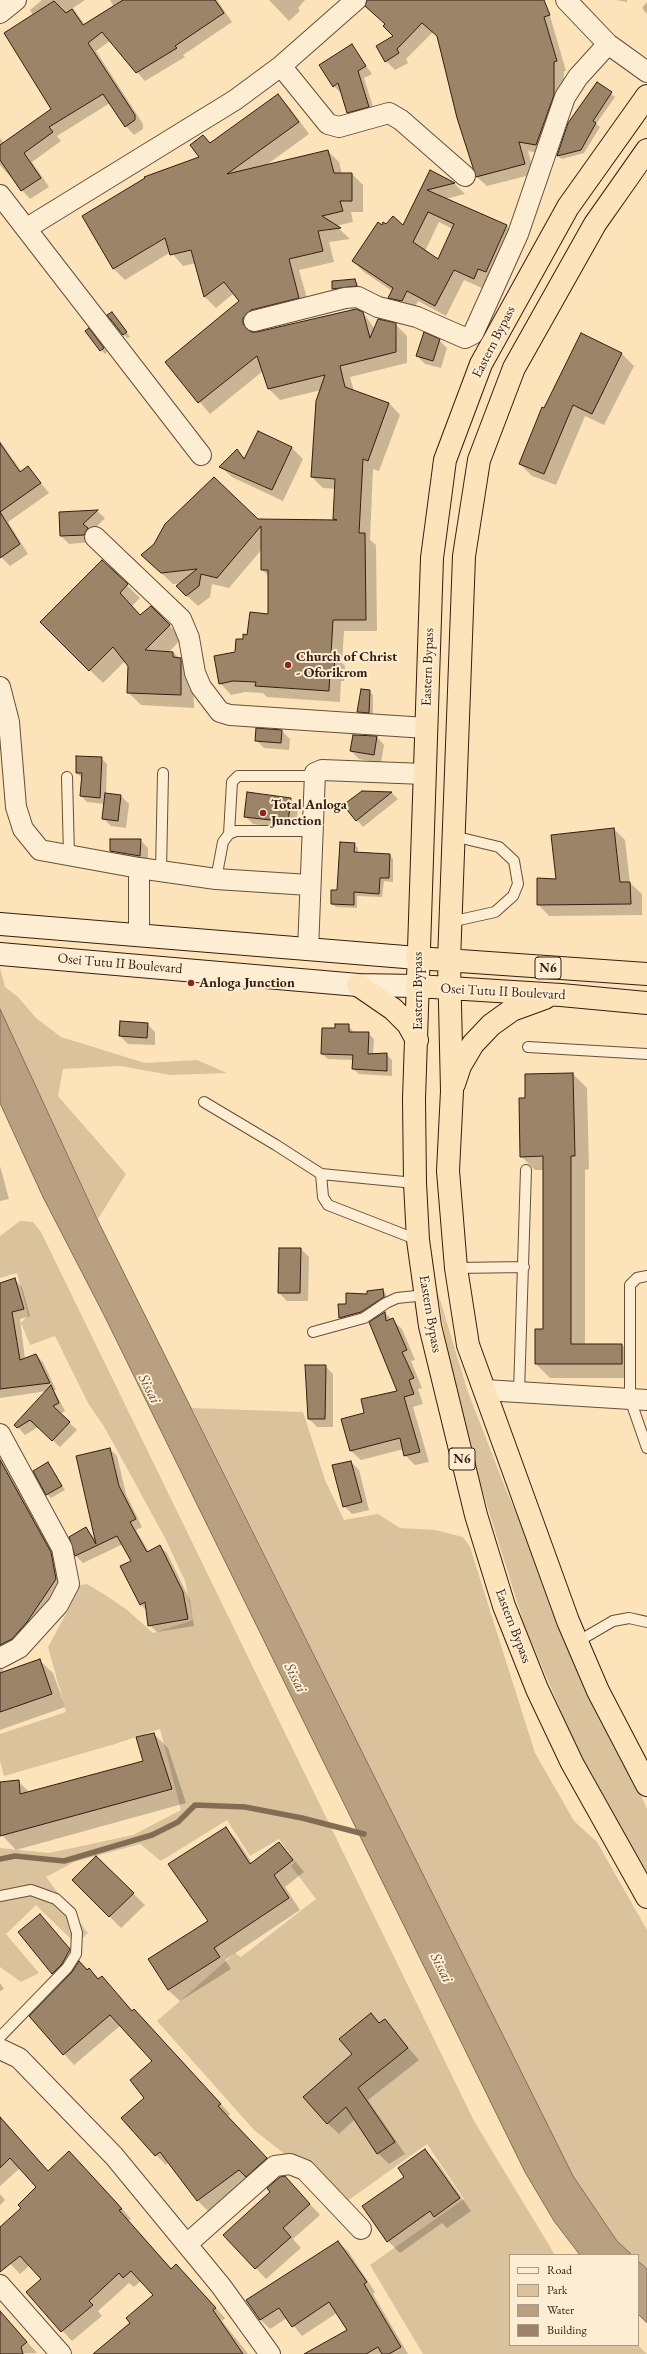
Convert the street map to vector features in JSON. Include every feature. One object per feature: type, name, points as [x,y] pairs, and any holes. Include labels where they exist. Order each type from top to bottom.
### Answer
[{"type":"highway","name":"Eastern Bypass","points":[[647,96],[568,207],[481,364],[445,460],[432,558],[417,986],[418,1040],[414,1099],[415,1183],[418,1240],[430,1326],[476,1515],[504,1606],[537,1689],[572,1763],[647,1897]]},
{"type":"highway","points":[[647,150],[595,224],[514,368],[479,460],[464,556],[450,922],[449,961],[452,1090],[448,1171],[456,1268],[468,1345],[577,1642],[598,1691],[647,1785]]},
{"type":"highway","name":"Osei Tutu II Boulevard","points":[[418,958],[647,974]]},
{"type":"highway","points":[[358,985],[393,1009],[408,1024],[418,1040]]},
{"type":"highway","name":"Osei Tutu II Boulevard","points":[[417,986],[561,995],[647,1003]]},
{"type":"highway","points":[[452,1090],[460,1066],[473,1044],[491,1025],[512,1010],[536,1000],[561,995]]},
{"type":"main road","name":"Osei Tutu II Boulevard","points":[[5,924],[418,958]]},
{"type":"main road","name":"Osei Tutu II Boulevard","points":[[5,954],[358,985],[417,986]]},
{"type":"street","points":[[0,14],[16,0]]},
{"type":"street","points":[[27,228],[235,100],[281,66],[356,0]]},
{"type":"street","points":[[566,0],[608,44],[647,72]]},
{"type":"street","points":[[254,321],[345,298],[358,297],[378,307],[417,316],[465,338],[473,334],[518,234],[565,97],[578,77],[608,44]]},
{"type":"street","points":[[281,66],[328,124],[338,127],[389,113],[401,120],[465,176]]},
{"type":"street","points":[[0,194],[201,455]]},
{"type":"street","points":[[95,537],[181,620],[189,638],[195,673],[201,687],[220,712],[230,715],[426,728]]},
{"type":"street","points":[[0,687],[9,722],[16,807],[23,829],[40,850],[139,868],[216,879],[309,885]]},
{"type":"street","points":[[308,950],[313,776],[318,770],[424,774]]},
{"type":"street","points":[[139,868],[139,936]]},
{"type":"street","points":[[485,1390],[639,1400]]},
{"type":"street","points":[[0,1434],[62,1548],[69,1584],[58,1605],[20,1648],[0,1658]]},
{"type":"street","points":[[0,2048],[19,2058],[114,2156],[221,2286],[270,2354]]},
{"type":"street","points":[[187,2244],[275,2166],[290,2164],[305,2170],[361,2229]]},
{"type":"street","points":[[0,2286],[61,2354]]},
{"type":"lane","points":[[161,871],[163,773]]},
{"type":"lane","points":[[229,834],[232,782],[238,776],[313,776]]},
{"type":"lane","points":[[67,777],[69,855]]},
{"type":"lane","points":[[216,879],[223,842],[229,834],[236,831],[311,831]]},
{"type":"lane","points":[[450,922],[495,912],[513,896],[518,884],[514,861],[499,847],[453,836]]},
{"type":"lane","points":[[528,1047],[647,1054]]},
{"type":"lane","points":[[204,1102],[276,1144],[320,1174],[415,1183]]},
{"type":"lane","points":[[519,1392],[526,1170]]},
{"type":"lane","points":[[320,1174],[322,1191],[328,1205],[418,1240]]},
{"type":"lane","points":[[456,1268],[524,1267]]},
{"type":"lane","points":[[647,1276],[637,1278],[630,1286],[639,1400],[647,1448]]},
{"type":"lane","points":[[313,1332],[364,1318],[386,1303],[397,1298],[426,1295]]},
{"type":"lane","points":[[577,1642],[613,1621],[629,1618],[647,1622]]},
{"type":"lane","points":[[0,1896],[31,1890],[56,1899],[71,1913],[77,1933],[76,1954],[67,1968],[0,2037]]},
{"type":"green space","points":[[0,968],[5,987],[18,997],[36,1018],[61,1037],[145,1063],[197,1060],[227,1073],[171,1075],[120,1066],[63,1069],[58,1096],[126,1174],[98,1219],[0,1009]]},
{"type":"green space","points":[[20,1221],[33,1222],[41,1232],[474,2121],[554,2254],[509,2254],[509,2346],[639,2346],[647,2354],[423,2354],[370,2265],[464,2199],[427,2144],[346,2202],[254,2130],[157,2021],[235,1953],[241,1957],[316,1899],[291,1866],[295,1862],[279,1839],[250,1856],[227,1820],[161,1861],[140,1844],[74,1862],[46,1877],[88,1933],[76,1944],[36,1905],[6,1934],[39,1973],[21,1982],[0,1967],[0,1848],[49,1853],[133,1835],[181,1810],[160,1729],[115,1744],[4,1776],[0,1761],[0,1734],[66,1712],[48,1647],[67,1612],[71,1586],[87,1584],[126,1609],[153,1633],[193,1620],[185,1581],[165,1538],[105,1428],[88,1403],[55,1336],[30,1345],[21,1323],[28,1315],[17,1273],[0,1278],[0,1236]]},
{"type":"green space","points":[[437,1290],[468,1392],[506,1490],[647,1809],[647,1875],[580,1756],[524,1624],[458,1412]]},
{"type":"green space","points":[[192,1408],[303,1412],[325,1480],[344,1520],[378,1514],[400,1528],[435,1530],[463,1537],[470,1547],[535,1753],[574,1821],[597,1842],[647,1930],[647,2269],[639,2262],[639,2254],[631,2254],[617,2241],[573,2176]]},
{"type":"water","name":"Sissai","points":[[0,1009],[99,1223],[573,2176],[617,2241],[631,2254],[579,2254],[554,2221],[525,2172],[105,1317],[43,1197],[0,1103]]},
{"type":"water","points":[[639,2262],[647,2269],[647,2323],[639,2315]]},
{"type":"building","points":[[123,0],[215,0],[224,13],[175,46],[177,48],[136,73],[102,32],[88,43],[135,115],[135,120],[125,127],[103,94],[49,127],[53,132],[24,153],[41,178],[21,191],[0,160],[0,145],[51,109],[4,33],[54,1],[66,13],[72,9],[83,25]]},
{"type":"building","points":[[367,0],[544,0],[550,15],[544,17],[557,61],[554,62],[554,95],[536,145],[519,142],[525,164],[476,177],[457,118],[437,36],[422,23],[397,49],[399,53],[385,62],[376,46],[393,36],[383,26],[385,24],[365,6]]},
{"type":"building","points":[[352,44],[366,66],[358,71],[369,107],[347,113],[338,83],[333,87],[319,65]]},
{"type":"building","points":[[597,82],[612,92],[593,121],[596,123],[581,150],[557,156],[568,123]]},
{"type":"building","points":[[278,94],[299,122],[227,174],[328,150],[334,173],[352,173],[352,201],[340,201],[343,211],[322,216],[341,228],[318,231],[323,251],[289,259],[299,298],[251,310],[243,318],[243,324],[251,332],[257,332],[356,309],[363,312],[370,338],[378,319],[396,323],[396,352],[340,366],[345,387],[389,403],[368,461],[363,459],[359,533],[365,533],[366,620],[333,620],[331,654],[335,654],[334,670],[330,670],[329,691],[255,686],[256,682],[233,681],[219,684],[214,656],[235,652],[236,639],[243,639],[243,634],[247,635],[250,612],[268,614],[268,570],[261,570],[261,526],[217,578],[201,574],[199,586],[186,596],[176,586],[197,569],[161,573],[141,555],[154,544],[165,524],[214,477],[258,519],[337,520],[333,519],[335,479],[311,477],[316,401],[325,375],[268,389],[257,356],[198,403],[165,362],[239,301],[224,282],[204,297],[191,250],[170,255],[165,238],[113,269],[82,216],[145,178],[144,177],[199,157],[190,145],[203,135],[210,143]]},
{"type":"building","points":[[430,170],[455,183],[427,190],[507,225],[486,272],[478,269],[474,279],[454,270],[435,306],[407,291],[402,301],[388,298],[393,288],[352,261],[378,222],[382,225],[383,222],[386,224],[393,216],[403,225]],"holes":[[[428,212],[454,224],[438,259],[413,242]]]},
{"type":"building","points":[[355,279],[357,286],[332,289],[332,281]]},
{"type":"building","points":[[112,312],[127,332],[123,335],[107,315]]},
{"type":"building","points":[[89,328],[104,348],[100,351],[85,331]]},
{"type":"building","points":[[424,332],[440,339],[433,361],[416,356]]},
{"type":"building","points":[[581,333],[622,353],[592,414],[573,405],[544,474],[519,464],[542,407],[544,408]]},
{"type":"building","points":[[258,431],[292,447],[272,490],[219,467],[237,449],[244,459]]},
{"type":"building","points":[[0,443],[20,472],[28,466],[41,483],[0,512]]},
{"type":"building","points":[[98,510],[83,524],[88,528],[84,535],[60,536],[59,512]]},
{"type":"building","points":[[0,512],[20,544],[0,558]]},
{"type":"building","points":[[102,560],[128,584],[120,593],[140,615],[151,606],[170,625],[145,650],[173,652],[173,657],[181,658],[181,695],[127,693],[128,666],[113,647],[89,671],[40,622]]},
{"type":"building","points":[[361,689],[370,690],[369,713],[357,712]]},
{"type":"building","points":[[256,728],[282,730],[281,743],[255,741]]},
{"type":"building","points":[[353,735],[377,736],[374,755],[350,751]]},
{"type":"building","points":[[76,756],[102,757],[100,798],[80,796],[82,773],[76,773]]},
{"type":"building","points":[[362,791],[392,792],[356,821],[343,805]]},
{"type":"building","points":[[247,792],[291,798],[288,822],[244,817]]},
{"type":"building","points":[[105,793],[121,795],[118,821],[102,819]]},
{"type":"building","points":[[614,828],[620,882],[630,882],[631,904],[537,905],[537,878],[556,879],[551,835]]},
{"type":"building","points":[[110,839],[141,839],[140,856],[110,851]]},
{"type":"building","points":[[340,842],[355,843],[354,852],[390,854],[389,878],[380,878],[379,894],[354,892],[354,905],[331,904],[331,890],[337,890]]},
{"type":"building","points":[[120,1021],[148,1023],[147,1038],[119,1036]]},
{"type":"building","points":[[335,1024],[349,1024],[349,1032],[369,1032],[368,1054],[387,1053],[387,1071],[352,1069],[353,1055],[321,1054],[322,1028],[335,1028]]},
{"type":"building","points":[[573,1073],[575,1156],[571,1156],[571,1344],[622,1344],[622,1364],[535,1364],[535,1329],[543,1329],[543,1156],[520,1157],[519,1098],[525,1098],[525,1074]]},
{"type":"building","points":[[279,1248],[301,1248],[300,1293],[278,1293]]},
{"type":"building","points":[[15,1278],[24,1309],[12,1312],[20,1360],[36,1354],[50,1383],[0,1389],[0,1283]]},
{"type":"building","points":[[383,1289],[384,1297],[361,1312],[339,1318],[338,1304],[346,1304],[346,1293],[367,1294],[367,1291]]},
{"type":"building","points":[[385,1312],[386,1321],[393,1318],[407,1350],[402,1352],[414,1378],[409,1380],[414,1394],[404,1397],[420,1452],[404,1456],[400,1438],[350,1451],[341,1419],[364,1413],[361,1399],[397,1391],[369,1322]]},
{"type":"building","points":[[305,1365],[326,1365],[325,1419],[308,1419]]},
{"type":"building","points":[[51,1385],[59,1403],[53,1406],[70,1422],[52,1441],[30,1420],[17,1428],[14,1425]]},
{"type":"building","points":[[110,1448],[119,1486],[136,1519],[130,1522],[147,1552],[160,1545],[183,1592],[188,1619],[148,1626],[145,1602],[140,1605],[120,1566],[131,1561],[117,1536],[75,1556],[69,1537],[86,1527],[96,1544],[76,1456]]},
{"type":"building","points":[[0,1460],[51,1552],[56,1579],[27,1622],[12,1639],[0,1645]]},
{"type":"building","points":[[351,1461],[362,1502],[343,1507],[332,1465]]},
{"type":"building","points":[[48,1462],[62,1486],[46,1495],[33,1471]]},
{"type":"building","points":[[40,1659],[52,1694],[0,1712],[0,1673]]},
{"type":"building","points":[[154,1733],[172,1789],[0,1836],[0,1782],[19,1780],[20,1794],[143,1761],[136,1737]]},
{"type":"building","points":[[226,1827],[250,1864],[279,1842],[293,1860],[274,1875],[289,1898],[214,1948],[220,1957],[168,1990],[148,1959],[208,1921],[168,1864]]},
{"type":"building","points":[[96,1856],[134,1893],[109,1917],[72,1880]]},
{"type":"building","points":[[40,1914],[70,1949],[62,1964],[52,1974],[18,1932]]},
{"type":"building","points":[[79,1961],[87,1970],[89,1968],[98,1979],[102,1976],[132,2011],[134,2009],[221,2104],[218,2106],[267,2158],[246,2177],[239,2170],[197,2201],[160,2152],[155,2156],[121,2118],[144,2098],[130,2080],[152,2061],[110,2015],[63,2055],[29,2016],[72,1972]]},
{"type":"building","points":[[371,2013],[379,2023],[385,2019],[408,2048],[358,2088],[395,2142],[377,2154],[346,2107],[327,2124],[303,2097],[352,2054],[339,2039]]},
{"type":"building","points":[[0,2117],[48,2171],[69,2151],[122,2209],[119,2210],[171,2269],[176,2264],[216,2308],[213,2310],[243,2354],[93,2354],[130,2323],[126,2318],[153,2295],[131,2271],[123,2278],[119,2273],[89,2301],[93,2305],[61,2332],[26,2292],[41,2279],[20,2256],[0,2272],[0,2227],[21,2208],[18,2205],[36,2187],[10,2158],[0,2168]]},
{"type":"building","points":[[425,2149],[460,2198],[434,2217],[430,2211],[387,2242],[362,2206],[404,2177],[398,2168]]},
{"type":"building","points":[[285,2176],[310,2204],[283,2228],[291,2237],[255,2269],[223,2235],[270,2192],[267,2188],[280,2177]]},
{"type":"building","points":[[338,2241],[367,2282],[364,2284],[401,2347],[389,2354],[382,2354],[378,2347],[366,2354],[304,2354],[347,2330],[329,2302],[292,2327],[279,2308],[260,2320],[246,2300]]},
{"type":"building","points":[[0,2311],[27,2342],[21,2347],[23,2354],[0,2354]]},
{"type":"waterway","points":[[0,1859],[15,1856],[64,1861],[152,1835],[178,1822],[195,1805],[245,1807],[302,1818],[364,1834]]},
{"type":"place","name":"Church of Christ - Oforikrom","points":[[288,665]]},
{"type":"place","name":"Total Anloga Junction","points":[[263,813]]},
{"type":"place","name":"Anloga Junction","points":[[191,983]]}]
